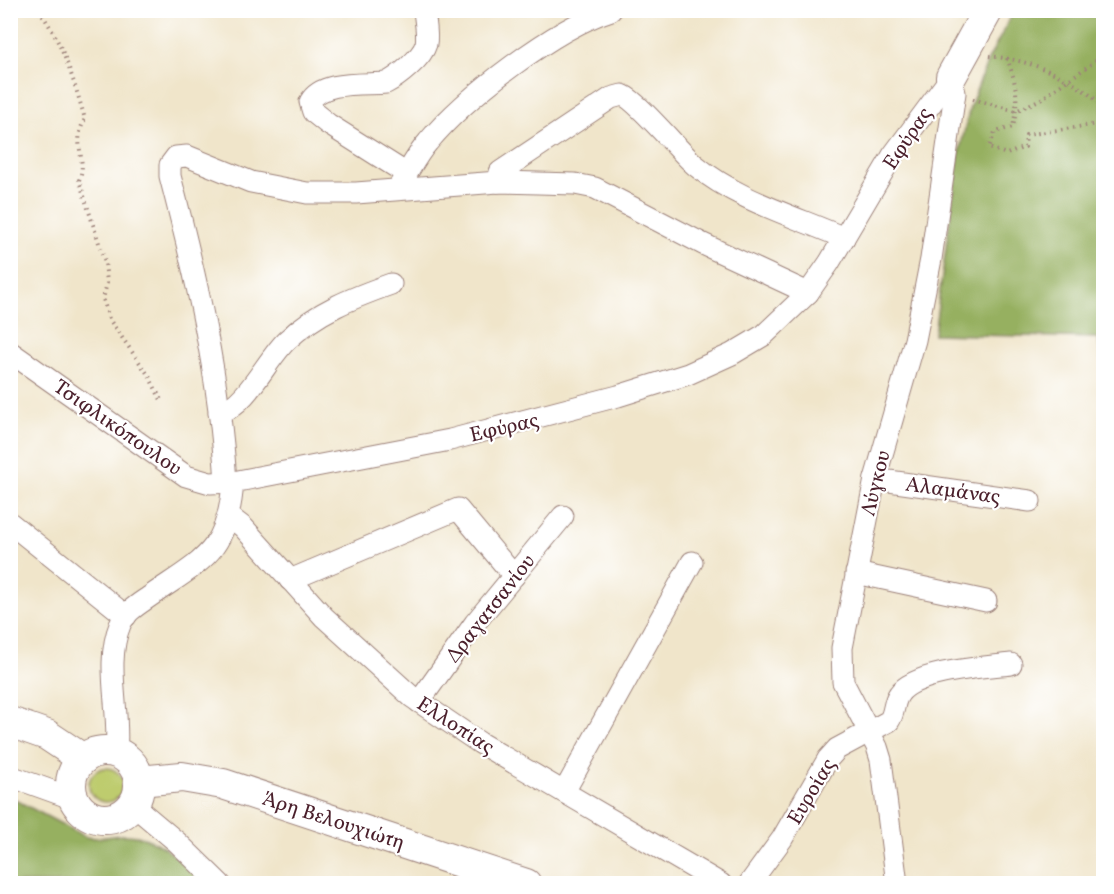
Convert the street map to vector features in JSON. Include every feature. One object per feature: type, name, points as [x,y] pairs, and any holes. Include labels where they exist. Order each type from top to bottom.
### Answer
[{"type":"street","points":[[402,182],[313,112],[310,102],[315,93],[327,88],[386,83],[393,80],[422,53],[426,44],[424,10]]},
{"type":"street","points":[[402,182],[427,143],[496,79],[545,44],[611,10]]},
{"type":"street","points":[[957,75],[988,10]]},
{"type":"street","name":"Εφύρας","points":[[230,483],[450,440],[561,413],[664,382],[710,365],[750,345],[780,321],[808,293],[844,238],[893,155],[957,75]]},
{"type":"street","name":"Λύγκου","points":[[897,884],[884,773],[877,747],[848,694],[840,666],[855,573],[875,479],[915,340],[931,259],[957,75]]},
{"type":"street","points":[[498,182],[500,172],[612,98],[622,95],[631,100],[694,164],[718,182],[844,238]]},
{"type":"street","points":[[116,753],[118,723],[115,647],[120,624],[126,616],[203,560],[220,539],[230,517],[230,483],[195,274],[170,176],[173,159],[187,156],[251,182],[297,192],[356,193],[402,182],[575,184],[595,188],[703,244],[808,293]]},
{"type":"street","points":[[219,413],[235,404],[274,353],[323,312],[391,284]]},
{"type":"street","name":"Τσιφλικόπουλου","points":[[10,352],[186,476],[199,481],[230,483]]},
{"type":"street","name":"Αλαμάνας","points":[[875,479],[1030,501]]},
{"type":"street","points":[[290,579],[458,509],[514,576]]},
{"type":"street","name":"Δραγατσανίου","points":[[419,702],[458,646],[563,516]]},
{"type":"street","name":"Ελλοπίας","points":[[230,517],[243,526],[357,649],[419,702],[480,743],[721,884]]},
{"type":"street","points":[[10,523],[126,616]]},
{"type":"street","points":[[564,792],[692,562]]},
{"type":"street","points":[[855,573],[986,601]]},
{"type":"street","name":"Ευροίας","points":[[748,884],[782,839],[828,759],[837,749],[889,721],[899,694],[909,686],[941,674],[1011,664]]},
{"type":"street","points":[[10,722],[47,735],[83,759]]},
{"type":"street","points":[[136,793],[120,816],[102,819],[85,813],[74,799],[71,782],[77,765],[83,759],[99,752],[116,753],[134,767],[136,793],[177,842],[219,884]]},
{"type":"street","points":[[10,776],[74,799]]},
{"type":"street","name":"Άρη Βελουχιώτη","points":[[136,793],[182,777],[223,784],[525,884]]},
{"type":"path","points":[[39,10],[54,31],[75,82],[85,119],[79,130],[78,152],[84,171],[80,180],[105,262],[107,283],[103,299],[109,319],[149,376],[162,402]]},
{"type":"path","points":[[1016,111],[1041,99],[1097,60],[1100,45],[1104,42]]},
{"type":"path","points":[[1007,58],[1017,85],[1013,127],[995,132],[989,148],[1007,154],[1025,147],[1026,135],[1053,129],[1083,129],[1104,123]]},
{"type":"path","points":[[957,75],[1007,58],[1046,69],[1089,94],[1104,107]]},
{"type":"path","points":[[957,75],[1016,111]]},
{"type":"green space","points":[[1014,11],[1103,11],[1103,370],[1098,338],[934,334],[959,154],[970,107],[988,60]]},
{"type":"green space","points":[[106,768],[118,773],[123,785],[118,797],[106,802],[94,797],[89,785],[94,773]]},
{"type":"green space","points":[[10,797],[86,837],[128,835],[150,840],[170,852],[205,883],[11,883]]}]
